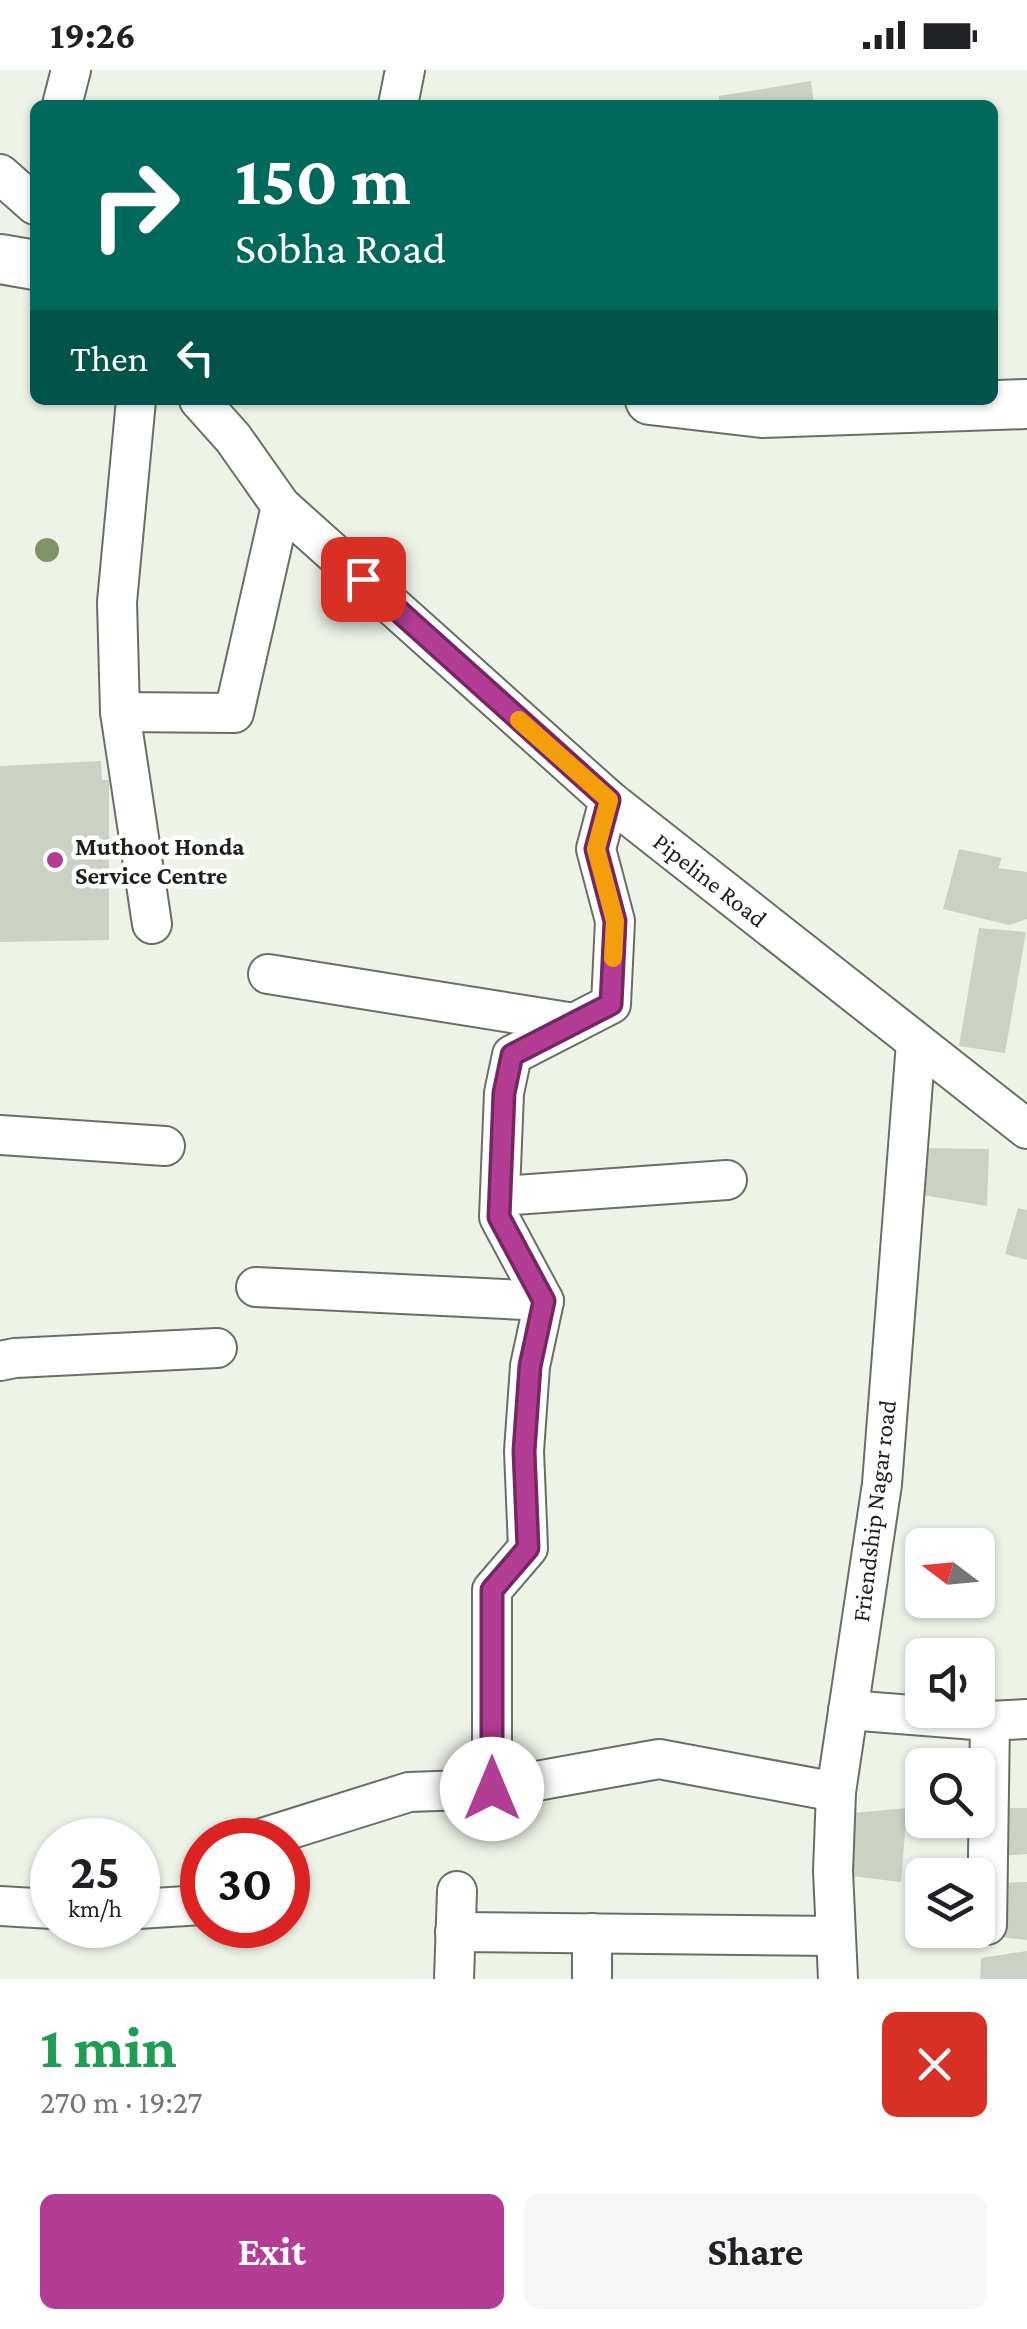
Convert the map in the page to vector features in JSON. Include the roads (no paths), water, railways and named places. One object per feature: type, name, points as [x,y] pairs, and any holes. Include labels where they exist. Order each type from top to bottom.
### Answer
[{"type":"main road","points":[[0,259],[30,263]]},
{"type":"main road","points":[[998,404],[1027,404]]},
{"type":"main road","points":[[697,405],[762,412],[923,405]]},
{"type":"street","points":[[63,100],[72,70]]},
{"type":"street","points":[[399,100],[405,70]]},
{"type":"street","points":[[0,174],[30,199]]},
{"type":"street","points":[[136,405],[117,602],[120,712],[152,924]]},
{"type":"street","name":"Pipeline Road","points":[[203,405],[233,438],[281,506],[609,800],[1027,1129]]},
{"type":"street","points":[[120,712],[234,712],[281,506]]},
{"type":"street","points":[[492,1789],[492,1590],[528,1548],[524,1451],[530,1366],[544,1301],[499,1217],[504,1093],[512,1055],[611,1004],[615,921],[596,849],[609,800]]},
{"type":"street","points":[[268,974],[574,1023]]},
{"type":"street","name":"Friendship Nagar road","points":[[838,1979],[833,1871],[836,1792],[882,1484],[916,1043]]},
{"type":"street","points":[[0,1135],[166,1146]]},
{"type":"street","points":[[500,1196],[728,1180]]},
{"type":"street","points":[[256,1287],[544,1301]]},
{"type":"street","points":[[0,1361],[217,1348]]},
{"type":"street","points":[[848,1710],[1008,1720],[994,1858]]},
{"type":"street","points":[[310,1823],[409,1792],[492,1789],[659,1759],[836,1792]]},
{"type":"street","points":[[454,1979],[457,1891]]},
{"type":"street","points":[[0,1906],[30,1908]]},
{"type":"street","points":[[456,1932],[835,1936]]},
{"type":"street","points":[[592,1933],[592,1979]]},
{"type":"place","name":"Muthoot Honda Service Centre","points":[[55,860]]}]
